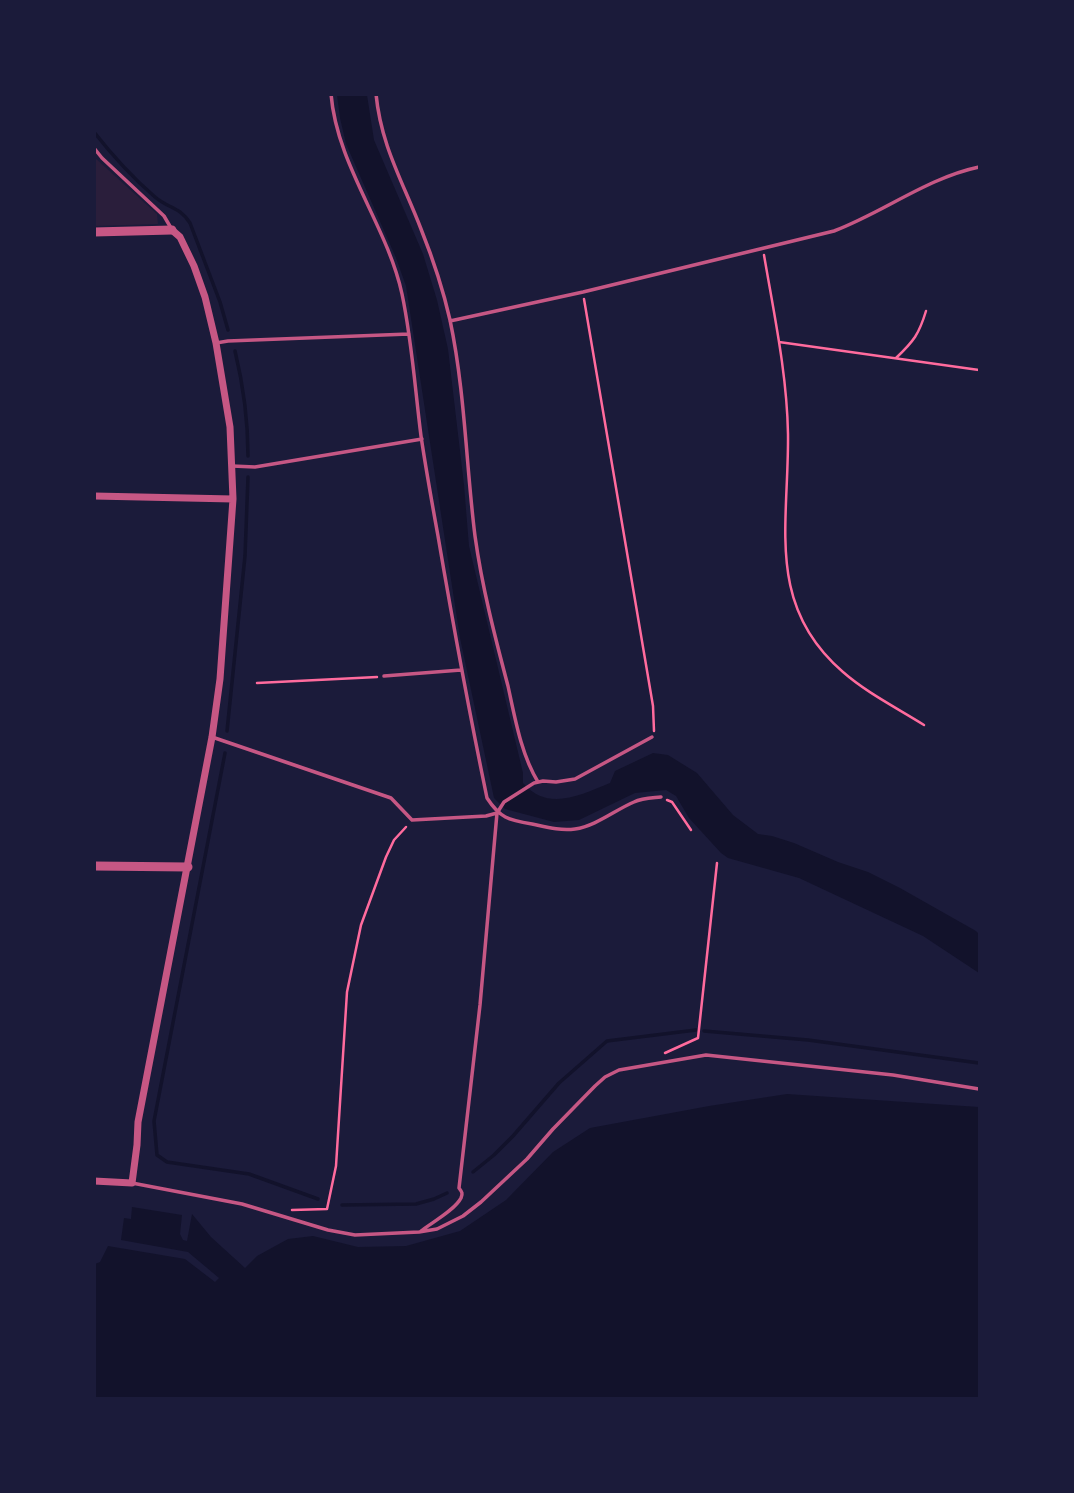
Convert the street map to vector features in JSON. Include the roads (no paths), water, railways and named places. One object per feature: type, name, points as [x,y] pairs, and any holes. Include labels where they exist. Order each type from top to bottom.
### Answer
[{"type":"street","points":[[94,232],[172,230],[180,237],[205,297],[216,343],[230,427],[233,499],[220,679],[212,737],[138,1122],[132,1184],[94,1181]]},
{"type":"street","points":[[94,496],[233,499]]},
{"type":"street","points":[[94,866],[188,867]]},
{"type":"lane","points":[[331,94],[338,136],[397,275],[409,334],[422,439],[461,670],[487,798],[497,813],[505,817],[558,830],[577,829],[635,802],[661,797]]},
{"type":"lane","points":[[376,94],[387,148],[435,266],[450,321],[466,437],[475,538],[489,613],[522,742],[532,773],[538,782]]},
{"type":"lane","points":[[94,148],[164,216],[172,230]]},
{"type":"lane","points":[[450,321],[583,292],[834,231],[947,175],[979,167]]},
{"type":"lane","points":[[216,343],[409,334]]},
{"type":"lane","points":[[232,466],[255,467],[422,439]]},
{"type":"lane","points":[[384,676],[461,670]]},
{"type":"lane","points":[[212,737],[391,797],[412,820],[497,813]]},
{"type":"lane","points":[[419,1232],[444,1214],[461,1198],[462,1193],[459,1188],[480,1005],[497,813],[504,802],[538,782],[575,779],[652,737]]},
{"type":"lane","points":[[132,1184],[217,1198],[275,1213],[318,1228],[355,1234],[419,1232],[437,1229],[463,1216],[481,1202],[527,1159],[595,1086],[619,1070],[706,1055],[893,1075],[979,1089]]},
{"type":"waterway","points":[[94,132],[139,182],[160,201],[182,213],[190,223],[228,330]]},
{"type":"waterway","points":[[235,351],[244,403],[248,456]]},
{"type":"waterway","points":[[227,731],[245,556],[248,477]]},
{"type":"waterway","points":[[225,753],[154,1121],[157,1155],[167,1162],[249,1174],[318,1199]]},
{"type":"waterway","points":[[473,1172],[513,1136],[559,1083],[607,1041],[696,1030]]},
{"type":"waterway","points":[[704,1031],[808,1040],[979,1063]]},
{"type":"waterway","points":[[342,1205],[416,1204],[447,1193]]}]
